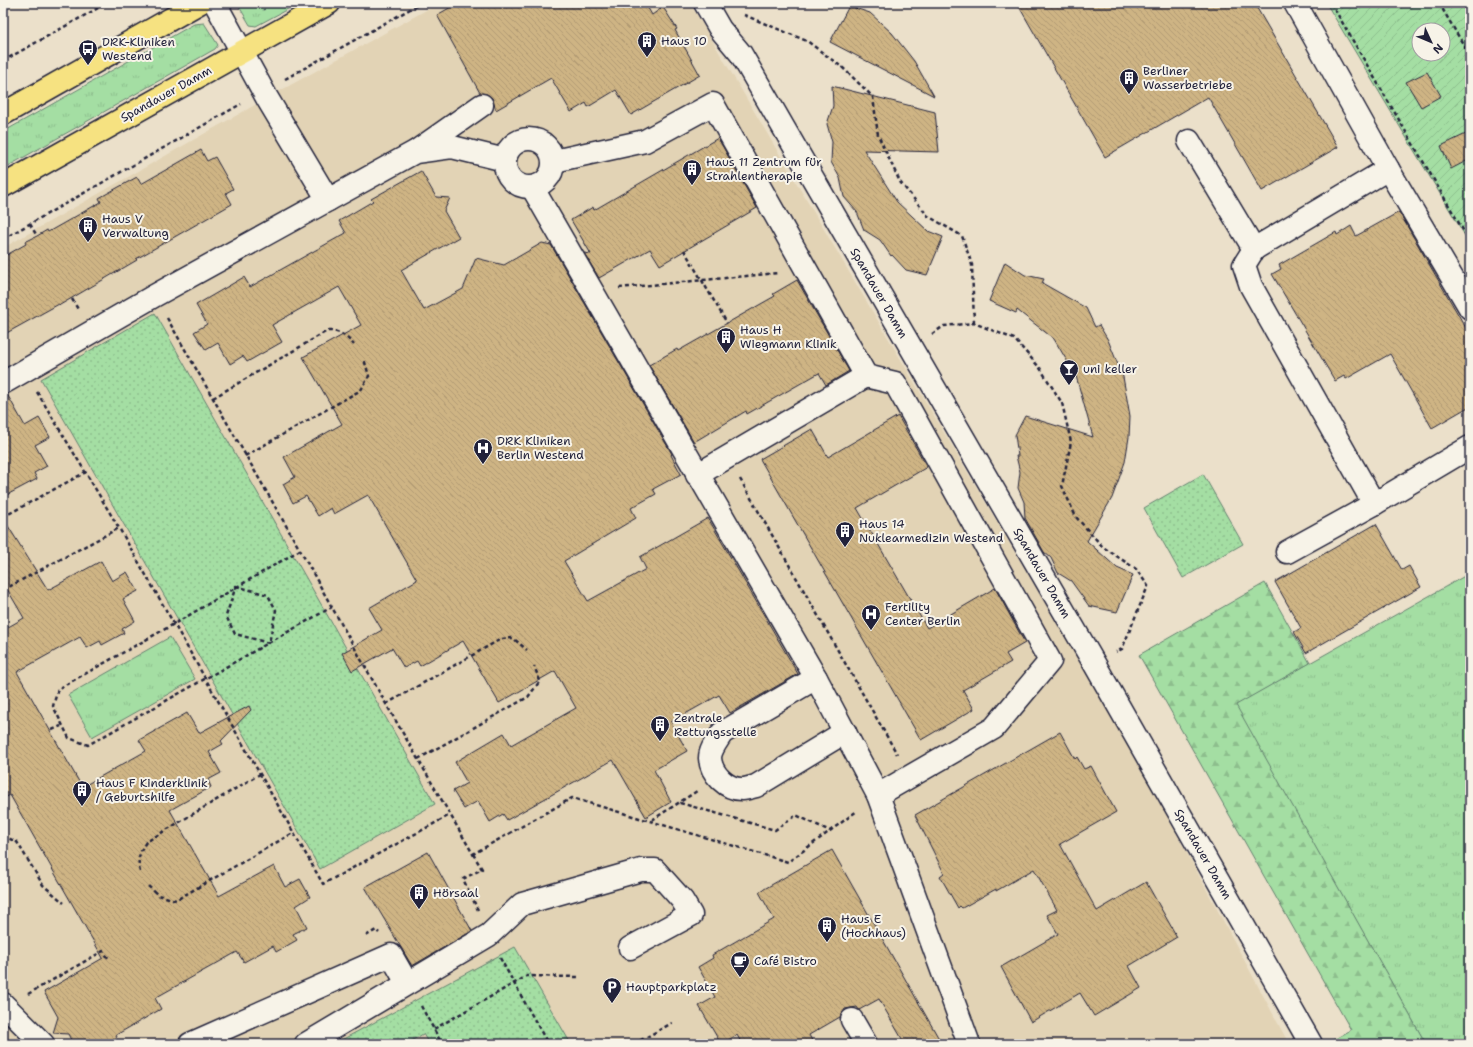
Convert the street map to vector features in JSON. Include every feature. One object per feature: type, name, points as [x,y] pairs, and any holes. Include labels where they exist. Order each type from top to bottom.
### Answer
[{"type":"main road","points":[[3,114],[199,3]]},
{"type":"main road","name":"Spandauer Damm","points":[[3,186],[329,3]]},
{"type":"street","points":[[215,3],[263,91],[328,200]]},
{"type":"street","name":"Spandauer Damm","points":[[705,3],[720,29],[741,54],[1094,663],[1311,1044]]},
{"type":"street","points":[[1295,3],[1388,168],[1470,308]]},
{"type":"street","points":[[554,161],[645,141],[713,104],[866,376]]},
{"type":"street","points":[[3,383],[154,296],[415,152],[482,106]]},
{"type":"street","points":[[530,138],[539,140],[546,145],[551,152],[554,161],[550,176],[546,181],[532,187],[519,185],[509,177],[505,160],[513,145],[520,140],[530,138]]},
{"type":"street","points":[[1189,141],[1254,249]]},
{"type":"street","points":[[415,152],[452,147],[505,160]]},
{"type":"street","points":[[1374,504],[1251,286],[1244,265],[1254,249],[1388,168]]},
{"type":"street","points":[[532,187],[697,475],[816,678],[878,795],[969,1044]]},
{"type":"street","points":[[697,475],[866,376],[895,383],[1050,661],[994,728],[878,795]]},
{"type":"street","points":[[1287,552],[1374,504],[1470,447]]},
{"type":"street","points":[[816,678],[722,733],[714,745],[710,758],[716,776],[731,787],[744,789],[756,786],[845,732]]},
{"type":"street","points":[[306,1044],[407,982],[489,935],[522,904],[641,870],[655,870],[682,900],[691,915],[630,948]]},
{"type":"street","points":[[190,1044],[391,955],[407,982]]},
{"type":"street","points":[[4,1005],[43,1044]]},
{"type":"street","points":[[852,1020],[866,1044]]},
{"type":"path","points":[[3,61],[107,3]]},
{"type":"path","points":[[3,239],[421,3]]},
{"type":"path","points":[[1331,3],[1470,242]]},
{"type":"path","points":[[1439,3],[1470,56]]},
{"type":"path","points":[[742,15],[807,41],[843,68],[873,97],[878,135],[900,182],[928,216],[962,236],[972,265],[974,323]]},
{"type":"path","points":[[30,224],[37,236]]},
{"type":"path","points":[[684,250],[727,324]]},
{"type":"path","points":[[591,290],[807,270]]},
{"type":"path","points":[[154,296],[300,550],[386,704],[482,869],[463,879],[489,935]]},
{"type":"path","points":[[912,350],[944,326],[974,323],[1014,339],[1040,368],[1062,403],[1071,442],[1062,486],[1076,517],[1103,547],[1136,569],[1148,586],[1122,649],[1094,663]]},
{"type":"path","points":[[212,398],[326,331],[334,330],[341,333],[354,345]]},
{"type":"path","points":[[245,456],[361,390],[369,376],[364,359]]},
{"type":"path","points":[[24,371],[119,528],[207,679],[323,884],[450,815]]},
{"type":"path","points":[[728,457],[910,776]]},
{"type":"path","points":[[3,517],[86,472]]},
{"type":"path","points":[[3,590],[119,528]]},
{"type":"path","points":[[300,550],[236,586],[174,624],[58,689],[53,706],[61,726],[69,738],[88,745],[332,607]]},
{"type":"path","points":[[236,586],[268,595],[276,610],[269,643]]},
{"type":"path","points":[[236,586],[226,616],[235,634],[269,643]]},
{"type":"path","points":[[386,704],[501,639],[513,638],[527,650]]},
{"type":"path","points":[[418,759],[528,697],[540,680],[534,666]]},
{"type":"path","points":[[52,730],[61,726]]},
{"type":"path","points":[[140,872],[138,863],[139,853],[146,842],[260,774]]},
{"type":"path","points":[[473,854],[572,798],[652,820],[788,862],[878,795]]},
{"type":"path","points":[[652,820],[680,802],[775,830],[796,815],[830,831]]},
{"type":"path","points":[[148,886],[158,895],[176,900],[293,833]]},
{"type":"path","points":[[3,836],[18,842],[44,885],[64,903]]},
{"type":"path","points":[[4,1005],[103,951],[109,959]]},
{"type":"path","points":[[442,1044],[434,1029],[527,976],[578,977]]},
{"type":"path","points":[[513,983],[548,1044]]},
{"type":"path","points":[[634,1044],[672,1023]]},
{"type":"shaded area","name":"DRK Kliniken Berlin Westend","points":[[439,3],[690,3],[1133,752],[1289,1044],[3,1044],[3,248],[267,98]]},
{"type":"green space","points":[[237,3],[299,3],[256,26],[250,25]]},
{"type":"green space","points":[[1326,3],[1470,3],[1470,244]]},
{"type":"green space","points":[[204,23],[218,45],[215,49],[3,169],[3,132],[194,24]]},
{"type":"green space","points":[[155,313],[435,804],[320,869],[41,379]]},
{"type":"green space","points":[[1203,474],[1243,544],[1183,578],[1144,508]]},
{"type":"green space","points":[[1470,573],[1470,1044],[1426,1044],[1235,705]]},
{"type":"green space","points":[[1265,583],[1310,663],[1236,705],[1426,1044],[1326,1044],[1351,1030],[1139,655]]},
{"type":"green space","points":[[170,637],[195,679],[92,737],[68,695]]},
{"type":"green space","points":[[515,947],[571,1044],[429,1044],[423,1034],[406,1044],[334,1044]]},
{"type":"building","name":"Haus 10","points":[[458,3],[645,3],[652,15],[663,7],[677,29],[675,30],[700,75],[631,115],[616,90],[588,107],[586,103],[571,112],[551,78],[496,110],[492,98],[487,94],[480,93],[437,15]]},
{"type":"building","name":"Berliner Wasserbetriebe","points":[[1017,3],[1254,3],[1338,147],[1262,191],[1208,97],[1105,157]]},
{"type":"building","points":[[849,6],[870,13],[892,33],[914,61],[934,96],[830,42]]},
{"type":"building","points":[[1427,72],[1441,96],[1421,107],[1406,82]]},
{"type":"building","points":[[832,86],[935,112],[939,152],[864,150],[897,202],[928,231],[943,237],[927,275],[906,270],[892,255],[891,256],[880,240],[864,230],[857,212],[844,197],[840,178],[831,162],[832,142],[827,124],[833,106]]},
{"type":"building","points":[[1470,132],[1470,159],[1451,169],[1441,146]]},
{"type":"building","name":"Haus 11 Zentrum für Strahlentherapie","points":[[718,138],[757,208],[660,265],[650,249],[599,278],[584,253],[591,254],[571,220],[593,207],[594,210]]},
{"type":"building","name":"Haus V Verwaltung","points":[[201,150],[207,161],[215,157],[233,189],[226,193],[232,204],[60,305],[59,304],[3,335],[3,257],[26,244],[25,242],[47,230],[48,232],[101,202],[99,198],[137,177],[141,184]]},
{"type":"building","points":[[421,171],[436,197],[450,198],[444,211],[459,237],[401,270],[424,310],[463,289],[476,258],[504,265],[542,243],[551,245],[672,454],[671,455],[681,474],[653,489],[656,494],[631,508],[636,518],[564,561],[588,601],[646,569],[640,557],[708,518],[798,674],[730,713],[719,695],[671,722],[687,751],[654,770],[671,802],[646,817],[613,760],[507,820],[503,814],[490,822],[478,801],[464,809],[453,791],[467,783],[455,762],[504,733],[511,745],[576,708],[555,671],[499,703],[463,641],[420,666],[417,661],[404,668],[392,648],[352,671],[342,653],[382,630],[369,608],[417,580],[368,495],[334,514],[331,508],[318,516],[306,496],[293,503],[283,484],[295,477],[284,457],[342,424],[303,357],[361,325],[339,287],[272,325],[282,342],[247,362],[243,356],[230,364],[218,343],[206,350],[194,332],[207,324],[196,305],[244,277],[250,287],[346,233],[339,221],[373,201],[371,199]]},
{"type":"building","points":[[1399,212],[1470,335],[1470,406],[1432,428],[1390,354],[1346,379],[1344,376],[1335,381],[1272,274],[1281,269],[1279,265],[1336,232],[1337,235],[1351,226],[1356,236]]},
{"type":"building","points":[[1005,262],[1025,275],[1044,279],[1042,283],[1086,308],[1095,327],[1099,325],[1108,340],[1123,377],[1130,416],[1129,437],[1125,462],[1112,498],[1087,541],[1117,568],[1133,575],[1117,612],[1089,606],[1071,581],[1058,573],[1051,558],[1044,552],[1025,518],[1024,502],[1018,488],[1020,472],[1016,456],[1018,456],[1015,435],[1025,416],[1093,437],[1076,376],[1054,339],[1017,310],[1016,313],[989,301]]},
{"type":"building","name":"Haus H Wiegmann Klinik","points":[[797,280],[849,371],[826,385],[819,373],[747,414],[746,411],[694,442],[649,365],[677,349],[678,351],[775,296],[773,294]]},
{"type":"building","points":[[7,394],[25,426],[39,418],[50,437],[35,445],[47,466],[34,473],[37,479],[3,497],[3,395]]},
{"type":"building","name":"Haus 14 Nuklearmedizin Westend","points":[[898,416],[927,467],[857,508],[927,628],[995,588],[1025,643],[1006,654],[1011,662],[963,690],[974,709],[921,740],[760,459],[812,429],[828,457]]},
{"type":"building","name":"Haus F Kinderklinik / Geburtshilfe","points":[[3,518],[48,590],[101,561],[112,581],[127,572],[138,591],[123,599],[135,621],[122,629],[124,633],[102,645],[100,641],[87,648],[80,637],[17,672],[82,787],[146,751],[139,740],[187,713],[199,733],[249,706],[251,710],[221,741],[223,744],[209,752],[221,773],[208,780],[211,787],[170,810],[219,896],[274,866],[285,887],[300,879],[310,897],[296,906],[307,927],[293,934],[297,940],[276,952],[273,946],[244,962],[237,952],[155,998],[161,1009],[116,1035],[117,1037],[105,1044],[73,1044],[68,1034],[53,1033],[58,1017],[44,992],[103,958],[10,795],[3,799],[3,630],[24,618],[3,582]]},
{"type":"building","points":[[1376,524],[1402,570],[1409,566],[1421,587],[1306,653],[1294,632],[1301,628],[1275,582]]},
{"type":"building","points":[[1060,732],[1075,759],[1077,757],[1084,769],[1091,766],[1116,812],[1060,844],[1097,911],[1146,882],[1177,937],[1129,966],[1141,988],[1094,1016],[1080,993],[1031,1022],[1001,967],[1058,934],[1047,915],[1057,910],[1034,869],[996,891],[996,889],[962,908],[960,906],[958,908],[940,876],[944,873],[915,815]]},
{"type":"building","name":"Haus E (Hochhaus)","points":[[832,850],[942,1044],[905,1044],[879,999],[859,1010],[857,1007],[845,1009],[840,1017],[809,1035],[814,1044],[742,1044],[737,1035],[721,1044],[699,1006],[715,997],[698,967],[713,958],[712,955],[774,919],[759,892]]},
{"type":"building","name":"Hörsaal","points":[[428,852],[472,931],[412,966],[365,887]]},
{"type":"place","name":"Haus 10","points":[[647,58]]},
{"type":"place","name":"DRK-Kliniken Westend","points":[[88,66]]},
{"type":"place","name":"Berliner Wasserbetriebe","points":[[1129,95]]},
{"type":"place","name":"Haus 11 Zentrum für Strahlentherapie","points":[[692,186]]},
{"type":"place","name":"Haus V Verwaltung","points":[[88,243]]},
{"type":"place","name":"Haus H Wiegmann Klinik","points":[[726,354]]},
{"type":"place","name":"uni keller","points":[[1069,386]]},
{"type":"place","name":"DRK Kliniken Berlin Westend","points":[[483,465]]},
{"type":"place","name":"Haus 14 Nuklearmedizin Westend","points":[[845,548]]},
{"type":"place","name":"Fertility Center Berlin","points":[[871,631]]},
{"type":"place","name":"Zentrale Rettungsstelle","points":[[660,742]]},
{"type":"place","name":"Haus F Kinderklinik / Geburtshilfe","points":[[82,807]]},
{"type":"place","name":"Hörsaal","points":[[419,910]]},
{"type":"place","name":"Haus E (Hochhaus)","points":[[827,943]]},
{"type":"place","name":"Café Bistro","points":[[740,978]]},
{"type":"place","name":"Hauptparkplatz","points":[[612,1004]]}]
